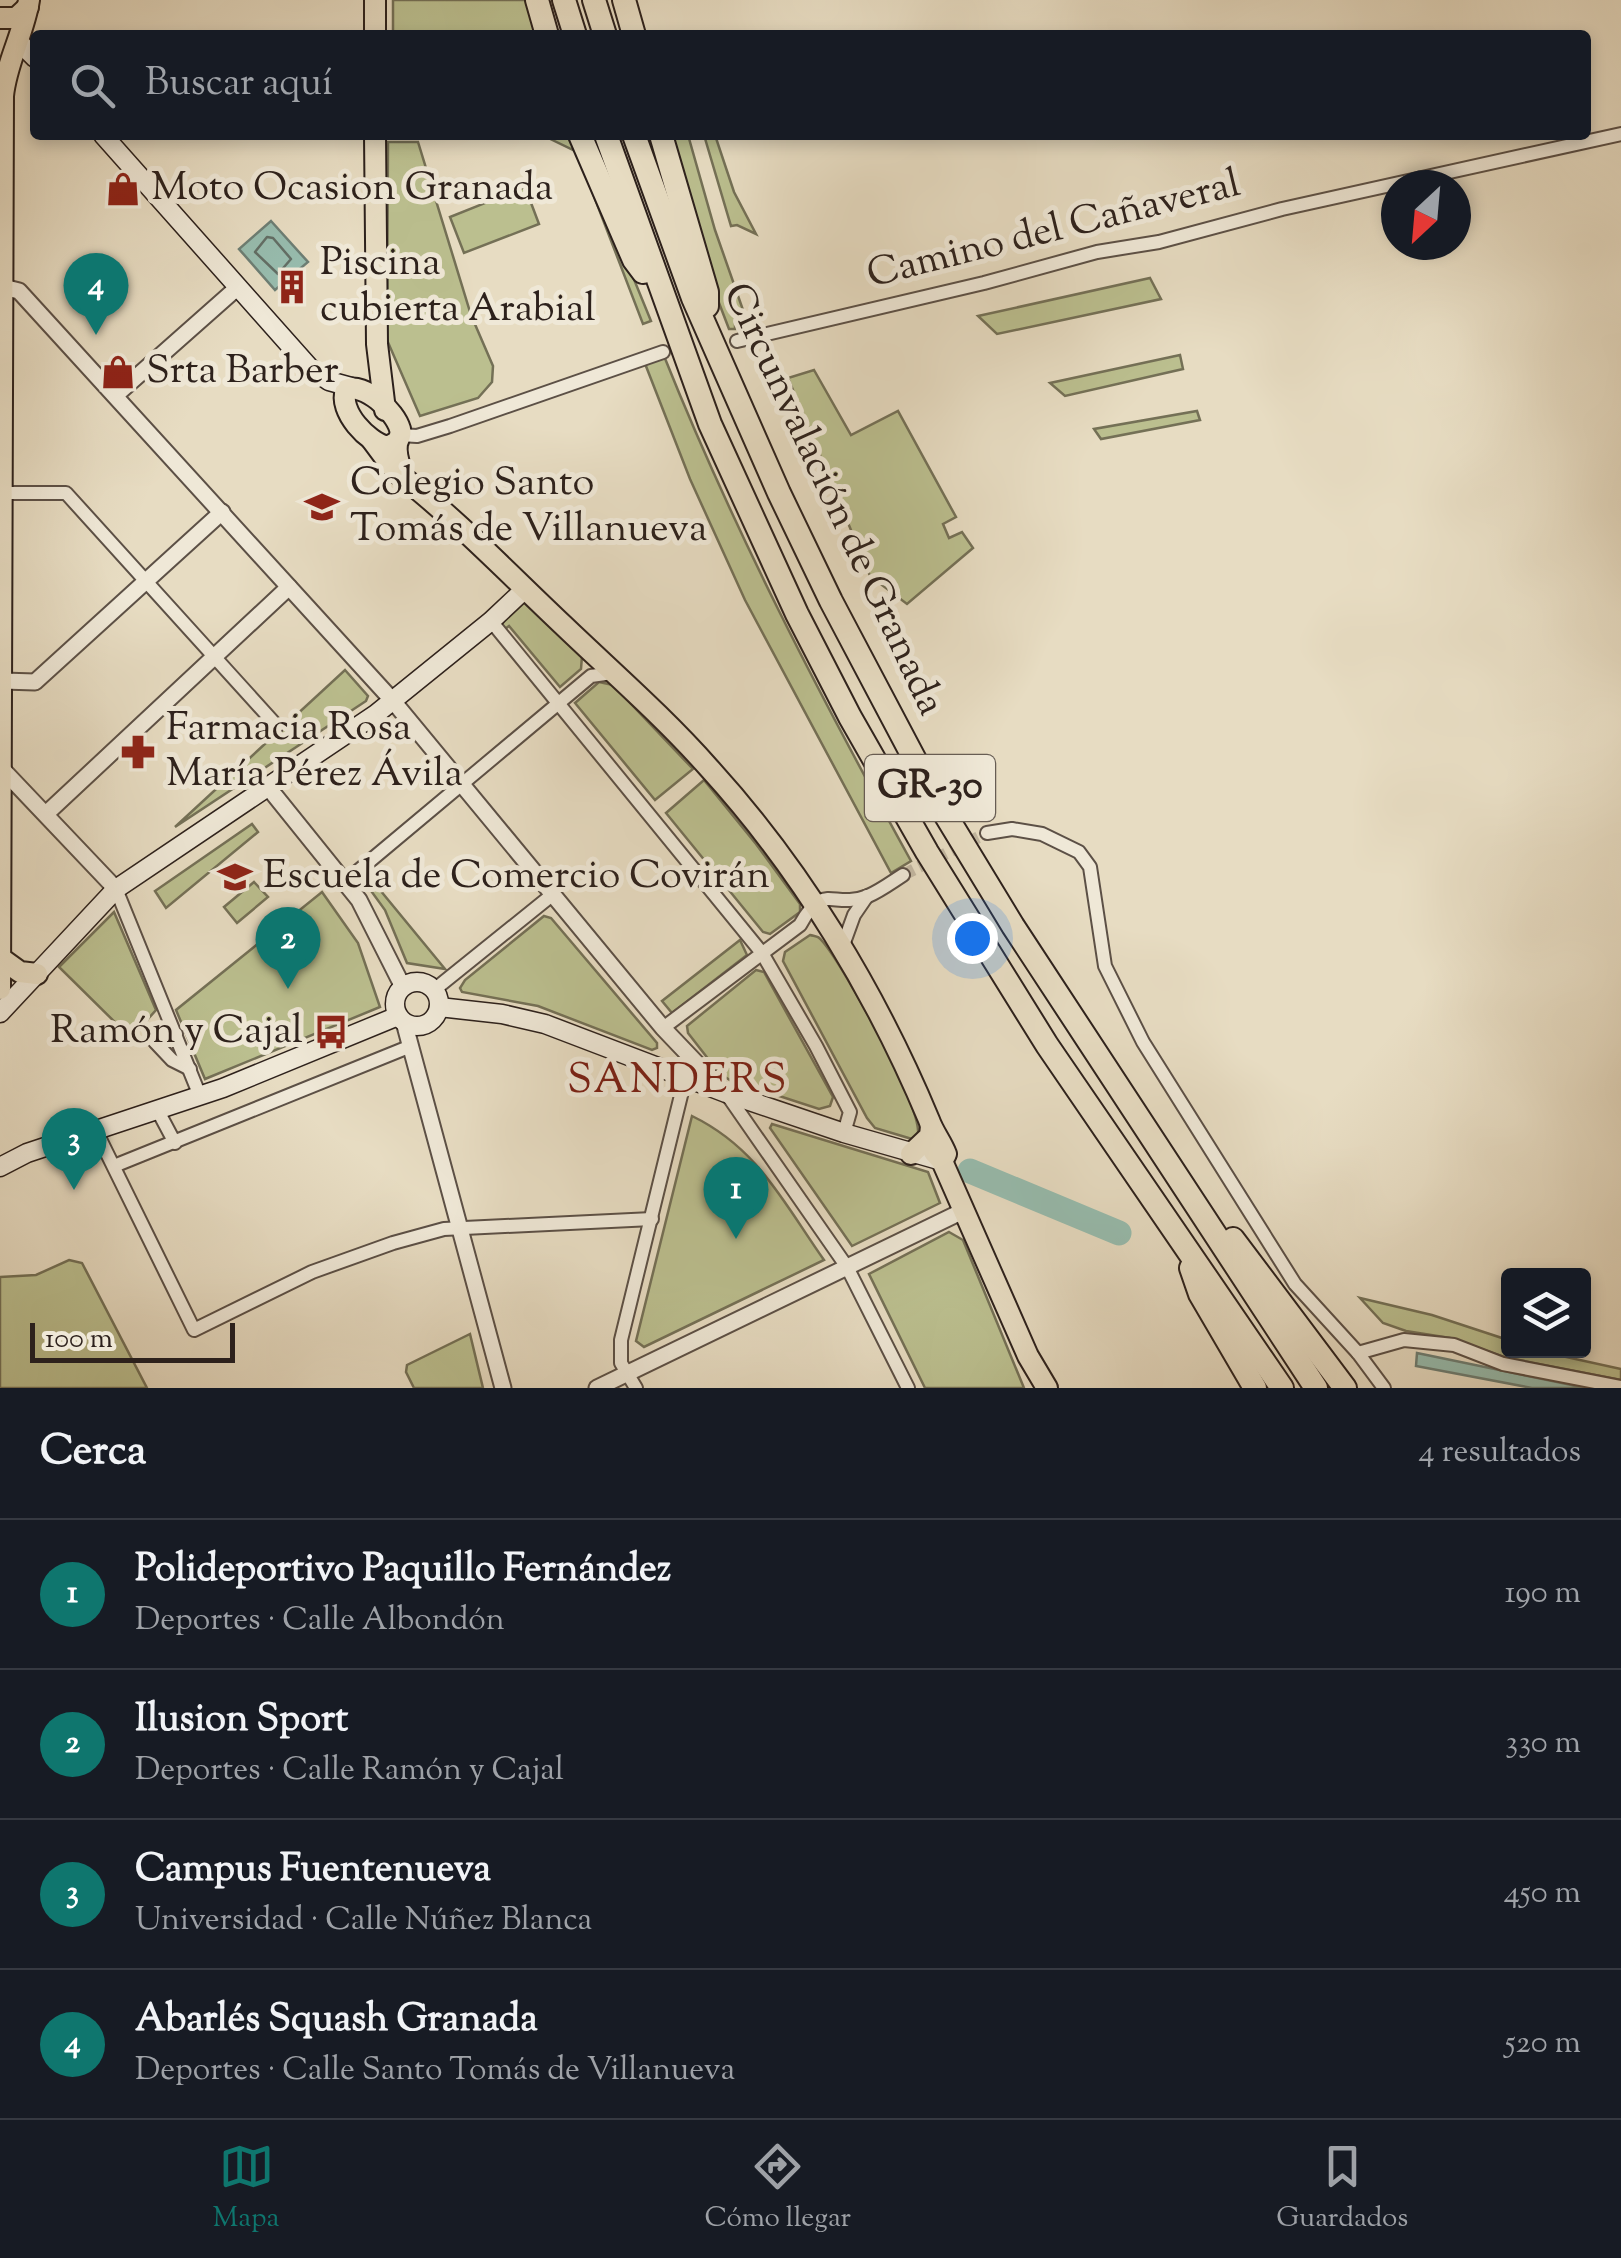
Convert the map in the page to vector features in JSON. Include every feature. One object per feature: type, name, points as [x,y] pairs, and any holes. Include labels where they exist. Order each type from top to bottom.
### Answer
[{"type":"highway","points":[[537,0],[546,30]]},
{"type":"highway","points":[[564,0],[573,30]]},
{"type":"highway","points":[[594,0],[603,30]]},
{"type":"highway","points":[[624,0],[633,30]]},
{"type":"highway","points":[[582,140],[634,260],[663,298]]},
{"type":"highway","name":"Circunvalación de Granada","points":[[608,140],[710,424],[850,717],[926,852],[1037,1030],[1282,1388]]},
{"type":"highway","name":"Circunvalación de Granada","points":[[636,140],[709,335],[832,602],[934,796],[1014,926],[1316,1388]]},
{"type":"highway","points":[[662,140],[707,292],[709,335]]},
{"type":"highway","points":[[1201,1214],[1236,1242],[1345,1388]]},
{"type":"highway","points":[[1186,1250],[1200,1294],[1255,1388]]},
{"type":"main road","points":[[364,0],[364,30]]},
{"type":"main road","points":[[375,0],[375,30]]},
{"type":"main road","points":[[0,20],[18,18],[28,4]]},
{"type":"main road","points":[[0,989],[3,93],[28,4]]},
{"type":"main road","points":[[18,41],[30,53]]},
{"type":"main road","points":[[107,140],[310,368],[328,380],[366,390],[385,410],[397,424],[397,454],[406,480]]},
{"type":"main road","points":[[363,140],[376,171]]},
{"type":"main road","points":[[375,140],[376,344],[385,410]]},
{"type":"main road","points":[[376,344],[344,396],[346,408],[390,466],[526,589],[593,666],[612,672],[708,766],[745,810],[830,928],[906,1065],[930,1131],[946,1154],[942,1161]]},
{"type":"main road","points":[[372,440],[388,447],[399,438]]},
{"type":"main road","points":[[1,1012],[116,889],[393,702],[526,589]]},
{"type":"main road","points":[[2,959],[20,972],[37,974]]},
{"type":"main road","points":[[408,1021],[395,1004],[403,986],[419,982],[437,998],[528,1020],[726,1094],[844,1134],[942,1161]]},
{"type":"main road","points":[[0,1167],[27,1153],[158,1111],[408,1021],[433,1020],[437,998]]},
{"type":"main road","points":[[911,1154],[930,1131]]},
{"type":"main road","points":[[942,1161],[1028,1356],[1048,1388]]},
{"type":"main road","points":[[1028,1356],[1034,1388]]},
{"type":"street","points":[[0,20],[18,41]]},
{"type":"street","name":"Camino del Cañaveral","points":[[738,341],[984,284],[1096,252],[1159,242],[1282,208],[1621,134]]},
{"type":"street","points":[[3,287],[19,291],[393,702],[663,1028],[726,1094],[847,1266],[908,1388]]},
{"type":"street","points":[[116,395],[238,288]]},
{"type":"street","points":[[399,438],[450,426],[662,352]]},
{"type":"street","points":[[3,493],[66,494],[278,726]]},
{"type":"street","points":[[3,681],[36,682],[222,512]]},
{"type":"street","points":[[47,813],[289,587]]},
{"type":"street","points":[[491,621],[762,952],[850,1112],[844,1134]]},
{"type":"street","points":[[346,881],[559,704],[593,666]]},
{"type":"street","points":[[2,770],[116,889],[200,1096]]},
{"type":"street","points":[[268,787],[346,881],[403,986]]},
{"type":"street","points":[[986,834],[1012,829],[1042,834],[1078,852],[1090,867],[1105,966],[1143,1042],[1295,1284],[1358,1352],[1384,1388]]},
{"type":"street","points":[[842,950],[854,915],[867,896],[903,875]]},
{"type":"street","points":[[437,998],[552,895]]},
{"type":"street","points":[[663,1028],[800,926],[814,903],[821,899],[867,896]]},
{"type":"street","points":[[800,926],[830,928]]},
{"type":"street","points":[[408,1021],[411,1046],[503,1388]]},
{"type":"street","points":[[663,1028],[670,1051],[664,1071]]},
{"type":"street","points":[[176,1034],[155,1042],[172,1060],[190,1068]]},
{"type":"street","points":[[114,1166],[411,1046]]},
{"type":"street","points":[[636,1388],[621,1363],[621,1340],[686,1079],[695,1060]]},
{"type":"street","points":[[158,1111],[175,1144]]},
{"type":"street","points":[[96,1131],[194,1330],[254,1298],[392,1242],[460,1227],[652,1219]]},
{"type":"street","points":[[597,1388],[964,1210]]},
{"type":"street","points":[[1358,1352],[1404,1340],[1454,1345],[1503,1364],[1621,1387]]},
{"type":"shaded area","points":[[393,0],[528,0],[537,30],[393,30]]},
{"type":"shaded area","points":[[552,140],[577,140],[651,321],[643,324],[577,152]]},
{"type":"shaded area","points":[[668,140],[689,140],[743,310],[735,319],[735,329],[729,329]]},
{"type":"shaded area","points":[[705,140],[717,140],[734,192],[756,234],[731,226]]},
{"type":"shaded area","points":[[388,142],[418,142],[471,315],[493,366],[492,382],[478,398],[420,416],[387,340]]},
{"type":"shaded area","points":[[525,187],[539,224],[464,253],[450,217]]},
{"type":"shaded area","points":[[1150,278],[1161,299],[997,334],[978,316]]},
{"type":"shaded area","points":[[1180,355],[1183,369],[1065,396],[1050,383]]},
{"type":"shaded area","points":[[664,356],[719,486],[780,612],[911,861],[891,873],[745,600],[690,479],[644,361]]},
{"type":"shaded area","points":[[814,370],[851,435],[898,411],[956,517],[943,524],[949,538],[962,532],[973,548],[907,604],[870,576],[788,378]]},
{"type":"shaded area","points":[[1197,411],[1200,420],[1101,439],[1094,429]]},
{"type":"shaded area","points":[[527,600],[582,656],[581,669],[560,687],[509,626],[505,629],[502,625],[519,603]]},
{"type":"shaded area","points":[[345,670],[368,696],[366,701],[175,827]]},
{"type":"shaded area","points":[[599,682],[613,685],[693,769],[655,800],[575,703]]},
{"type":"shaded area","points":[[704,780],[800,904],[800,912],[770,934],[763,932],[666,813]]},
{"type":"shaded area","points":[[252,824],[258,832],[166,908],[155,891]]},
{"type":"shaded area","points":[[366,873],[445,969],[407,963],[385,910],[361,877]]},
{"type":"shaded area","points":[[254,882],[268,897],[237,923],[224,907]]},
{"type":"shaded area","points":[[322,892],[358,943],[380,1007],[205,1079],[176,1010]]},
{"type":"shaded area","points":[[114,912],[156,1010],[131,1038],[59,967]]},
{"type":"shaded area","points":[[544,916],[551,918],[657,1043],[657,1048],[652,1050],[538,1006],[462,992],[465,980]]},
{"type":"shaded area","points":[[810,935],[820,939],[834,957],[880,1037],[916,1119],[918,1134],[912,1139],[875,1128],[867,1118],[783,961],[785,952]]},
{"type":"shaded area","points":[[740,940],[747,955],[672,1013],[662,1001]]},
{"type":"shaded area","points":[[756,970],[764,972],[833,1097],[830,1106],[819,1109],[730,1080],[720,1074],[688,1033],[687,1026]]},
{"type":"shaded area","points":[[692,1116],[715,1129],[752,1160],[824,1260],[644,1347],[636,1341]]},
{"type":"shaded area","points":[[772,1124],[928,1172],[940,1203],[852,1246],[770,1128]]},
{"type":"shaded area","points":[[949,1232],[963,1240],[1024,1388],[925,1388],[869,1274]]},
{"type":"shaded area","points":[[69,1260],[82,1263],[147,1388],[0,1388],[0,1277],[36,1275]]},
{"type":"shaded area","points":[[1360,1298],[1432,1315],[1501,1338],[1501,1356],[1450,1338],[1383,1323]]},
{"type":"shaded area","points":[[470,1334],[483,1388],[414,1388],[407,1365]]},
{"type":"shaded area","points":[[1509,1358],[1571,1358],[1621,1369],[1621,1380]]},
{"type":"water","points":[[271,221],[308,262],[275,290],[239,249]]},
{"type":"water","points":[[1417,1353],[1586,1388],[1532,1388],[1416,1366]]},
{"type":"waterway","points":[[970,1171],[1119,1233]]},
{"type":"tunnel","points":[[903,875],[987,833]]},
{"type":"place","name":"Moto Ocasion Granada","points":[[123,189]]},
{"type":"place","name":"Piscina cubierta Arabial","points":[[292,287]]},
{"type":"place","name":"Abarlés Squash Granada","points":[[96,335]]},
{"type":"place","name":"Srta Barber","points":[[118,372]]},
{"type":"place","name":"Colegio Santo Tomás de Villanueva","points":[[322,507]]},
{"type":"place","name":"Farmacia Rosa María Pérez Ávila","points":[[138,752]]},
{"type":"place","name":"Escuela de Comercio Covirán","points":[[235,877]]},
{"type":"place","name":"Ilusion Sport","points":[[288,989]]},
{"type":"place","name":"Ramón y Cajal","points":[[331,1032]]},
{"type":"place","name":"Campus Fuentenueva","points":[[74,1190]]},
{"type":"place","name":"Polideportivo Paquillo Fernández","points":[[736,1239]]},
{"type":"district","name":"SANDERS","points":[[678,1082]]}]
